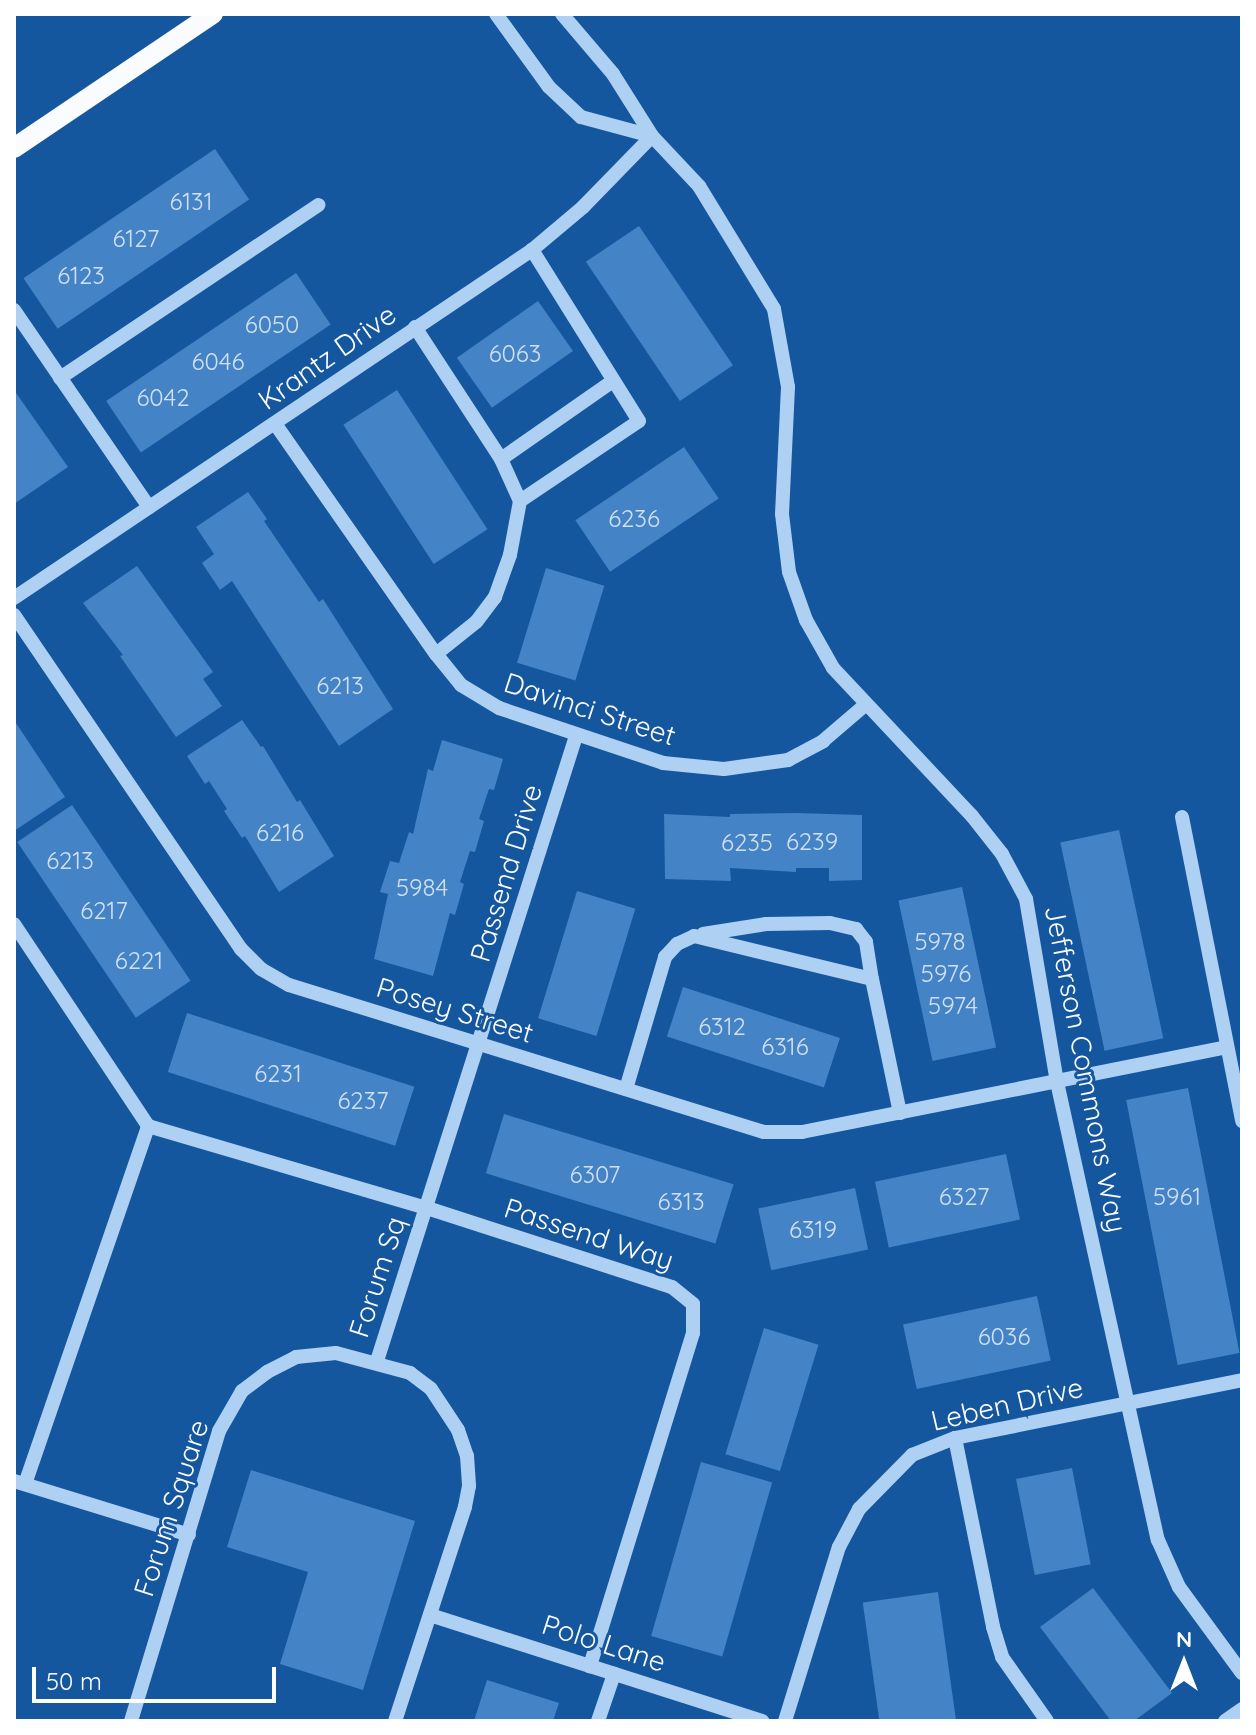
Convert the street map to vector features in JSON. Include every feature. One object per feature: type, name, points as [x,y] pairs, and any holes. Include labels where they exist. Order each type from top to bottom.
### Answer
[{"type":"main road","points":[[14,148],[213,14]]},
{"type":"street","points":[[496,14],[549,87],[581,117],[652,136]]},
{"type":"street","name":"Jefferson Commons Way","points":[[562,14],[613,74],[652,136],[699,186],[774,309],[784,347],[788,387],[782,514],[789,572],[806,620],[833,668],[972,816],[1002,854],[1026,899],[1057,1082],[1158,1540],[1179,1587],[1242,1673]]},
{"type":"street","name":"Krantz Drive","points":[[14,598],[276,425],[415,327],[532,250],[583,207],[652,136]]},
{"type":"street","points":[[60,378],[318,205]]},
{"type":"street","points":[[520,501],[639,421],[532,250]]},
{"type":"street","points":[[14,310],[149,507]]},
{"type":"street","points":[[415,327],[501,459],[520,501],[510,555],[495,597],[476,622],[436,654]]},
{"type":"street","points":[[501,459],[613,381]]},
{"type":"street","name":"Davinci Street","points":[[276,425],[436,654],[477,697],[576,736],[663,763],[724,769],[788,760],[823,741],[865,705]]},
{"type":"street","name":"Posey Street","points":[[14,615],[241,949],[261,969],[289,985],[764,1132],[802,1132],[1227,1047]]},
{"type":"street","name":"Passend Drive","points":[[427,1208],[576,736]]},
{"type":"street","points":[[1182,817],[1242,1121]]},
{"type":"street","points":[[626,1089],[665,957],[677,944],[694,936],[766,924],[830,923],[856,929],[866,942],[900,1113]]},
{"type":"street","points":[[14,924],[148,1126],[20,1483],[189,1535]]},
{"type":"street","points":[[694,936],[872,979]]},
{"type":"street","name":"Passend Way","points":[[148,1126],[427,1208],[672,1287],[693,1304],[693,1333],[590,1666]]},
{"type":"street","name":"Forum Sq","points":[[377,1361],[427,1208]]},
{"type":"street","name":"Forum Square","points":[[131,1721],[219,1431],[242,1391],[296,1357],[336,1353],[377,1361],[410,1373],[431,1389],[458,1430],[467,1456],[469,1486],[465,1507],[395,1721]]},
{"type":"street","name":"Leben Drive","points":[[785,1721],[839,1547],[859,1509],[912,1455],[955,1438],[1242,1380]]},
{"type":"street","points":[[955,1438],[993,1627],[1002,1657],[1047,1721]]},
{"type":"street","name":"Polo Lane","points":[[430,1615],[762,1721]]},
{"type":"street","points":[[598,1721],[614,1674]]},
{"type":"street","points":[[1225,1721],[1242,1709]]},
{"type":"building","points":[[215,149],[249,200],[58,329],[23,278]]},
{"type":"building","points":[[639,226],[733,365],[680,401],[586,262]]},
{"type":"building","points":[[296,273],[331,324],[141,452],[106,401]]},
{"type":"building","points":[[538,301],[573,351],[492,408],[457,358]]},
{"type":"building","points":[[14,390],[68,467],[14,504]]},
{"type":"building","points":[[397,390],[487,529],[434,564],[343,425]]},
{"type":"building","points":[[684,447],[719,498],[610,572],[575,520]]},
{"type":"building","points":[[248,492],[319,602],[323,599],[393,709],[339,746],[232,581],[220,590],[202,563],[214,554],[196,527]]},
{"type":"building","points":[[137,566],[213,672],[203,679],[222,706],[176,737],[120,656],[123,655],[83,603]]},
{"type":"building","points":[[546,568],[604,586],[575,681],[517,663]]},
{"type":"building","points":[[14,720],[65,797],[14,831]]},
{"type":"building","points":[[242,720],[263,746],[297,802],[300,800],[334,856],[279,892],[245,836],[242,838],[224,811],[227,809],[209,781],[205,784],[187,756]]},
{"type":"building","points":[[442,740],[503,759],[494,790],[489,789],[479,819],[484,821],[475,852],[470,851],[460,882],[464,884],[455,915],[450,913],[433,976],[374,959],[388,894],[380,892],[390,861],[399,863],[409,832],[413,834],[428,769],[433,771]]},
{"type":"building","points":[[72,805],[191,981],[136,1018],[17,842]]},
{"type":"building","points":[[664,814],[730,817],[730,814],[862,815],[862,880],[829,881],[829,868],[796,868],[796,872],[730,868],[731,881],[665,879]]},
{"type":"building","points":[[1119,830],[1163,1038],[1105,1051],[1060,842]]},
{"type":"building","points":[[962,887],[996,1047],[933,1061],[898,901]]},
{"type":"building","points":[[577,891],[635,909],[596,1036],[538,1018]]},
{"type":"building","points":[[683,987],[840,1038],[824,1087],[667,1036]]},
{"type":"building","points":[[187,1013],[414,1087],[395,1146],[168,1072]]},
{"type":"building","points":[[1188,1088],[1240,1353],[1178,1365],[1126,1100]]},
{"type":"building","points":[[504,1114],[734,1184],[715,1243],[486,1173]]},
{"type":"building","points":[[1006,1154],[1020,1220],[889,1247],[875,1182]]},
{"type":"building","points":[[855,1188],[868,1250],[771,1270],[758,1209]]},
{"type":"building","points":[[1037,1296],[1051,1361],[917,1389],[903,1324]]},
{"type":"building","points":[[764,1328],[819,1345],[780,1471],[725,1454]]},
{"type":"building","points":[[701,1462],[772,1482],[722,1656],[651,1636]]},
{"type":"building","points":[[1072,1468],[1091,1564],[1035,1575],[1016,1479]]},
{"type":"building","points":[[251,1470],[415,1521],[363,1690],[280,1664],[308,1572],[227,1547]]},
{"type":"building","points":[[1093,1588],[1172,1693],[1134,1721],[1111,1721],[1040,1627]]},
{"type":"building","points":[[938,1592],[956,1721],[879,1721],[863,1603]]},
{"type":"building","points":[[487,1680],[559,1703],[553,1721],[474,1721]]}]
